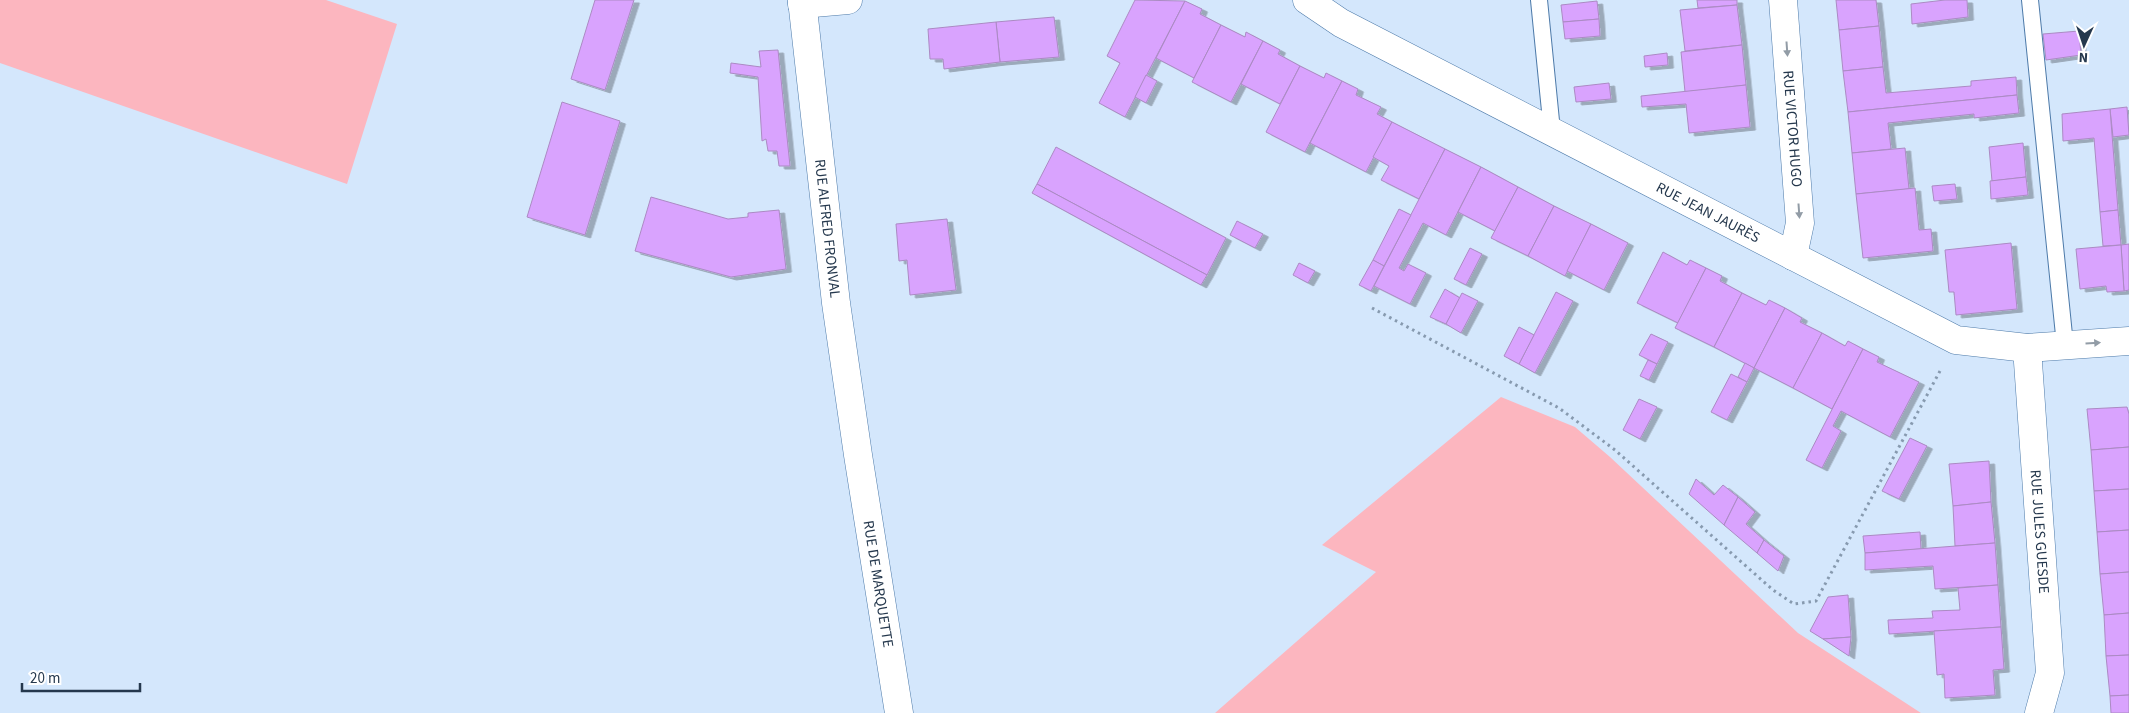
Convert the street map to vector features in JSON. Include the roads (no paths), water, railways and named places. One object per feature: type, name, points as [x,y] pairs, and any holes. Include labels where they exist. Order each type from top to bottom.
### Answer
[{"type":"street","points":[[802,2],[848,0]]},
{"type":"street","name":"RUE JEAN JAURÈS","points":[[1307,0],[1341,23],[1956,340],[2026,348],[2129,341]]},
{"type":"street","name":"RUE VICTOR HUGO","points":[[1783,0],[1800,222],[1793,256]]},
{"type":"street","name":"RUE ALFRED FRONVAL","points":[[802,2],[828,244],[858,455]]},
{"type":"street","name":"RUE JULES GUESDE","points":[[2026,348],[2050,673],[2039,713]]},
{"type":"street","name":"RUE DE MARQUETTE","points":[[858,455],[899,713]]},
{"type":"lane","points":[[1539,0],[1552,131]]},
{"type":"lane","points":[[2030,0],[2065,345]]}]
